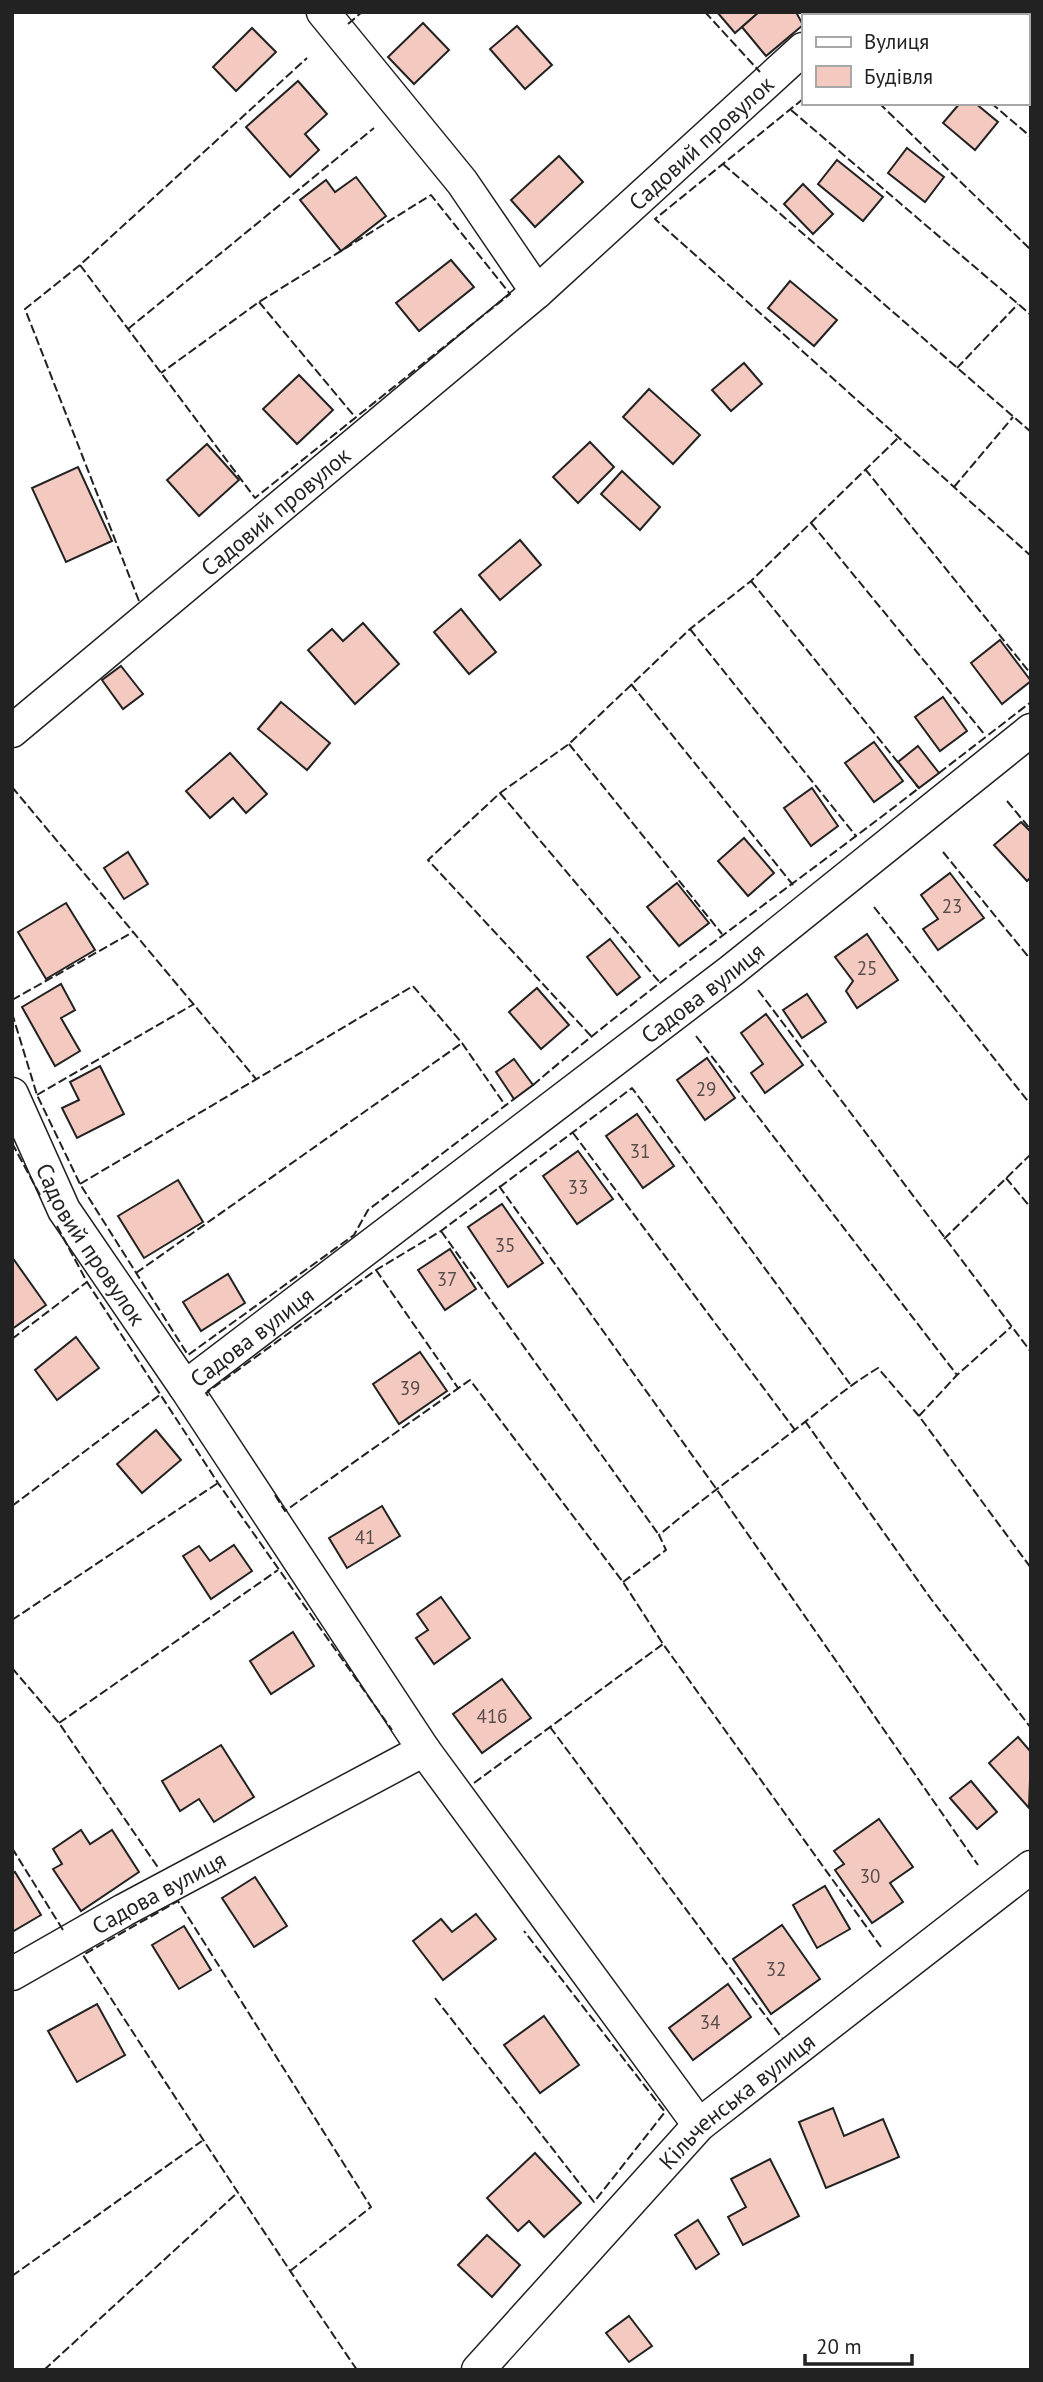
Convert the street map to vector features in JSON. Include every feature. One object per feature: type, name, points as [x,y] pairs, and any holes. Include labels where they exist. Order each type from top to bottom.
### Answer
[{"type":"street","points":[[323,12],[462,182],[537,292]]},
{"type":"street","name":"Садовий провулок","points":[[12,730],[537,292],[802,50]]},
{"type":"street","name":"Садова вулиця","points":[[12,1974],[124,1910],[424,1750],[185,1387],[731,971],[1031,730]]},
{"type":"street","name":"Садовий провулок","points":[[12,1094],[64,1210],[185,1387]]},
{"type":"street","points":[[424,1750],[699,2125]]},
{"type":"street","name":"Кільченська вулиця","points":[[478,2370],[699,2125],[1031,1867]]},
{"type":"building","points":[[717,12],[759,12],[735,33]]},
{"type":"building","points":[[759,12],[796,12],[802,23],[766,56],[742,27]]},
{"type":"building","points":[[1031,12],[1031,36],[1029,38],[1029,14],[998,14]]},
{"type":"building","points":[[423,23],[449,50],[414,84],[388,57]]},
{"type":"building","points":[[517,26],[552,65],[525,89],[490,49]]},
{"type":"building","points":[[252,28],[276,52],[236,91],[213,67]]},
{"type":"building","points":[[1029,46],[1031,48],[1029,67]]},
{"type":"building","points":[[298,81],[327,114],[305,134],[319,150],[290,177],[246,127]]},
{"type":"building","points":[[958,105],[977,105],[998,122],[975,150],[943,123]]},
{"type":"building","points":[[907,148],[944,177],[925,202],[888,173]]},
{"type":"building","points":[[559,156],[583,182],[535,227],[511,200]]},
{"type":"building","points":[[837,160],[883,197],[863,221],[818,184]]},
{"type":"building","points":[[356,177],[386,216],[341,251],[300,200],[326,180],[335,192]]},
{"type":"building","points":[[803,184],[833,214],[813,234],[784,204]]},
{"type":"building","points":[[451,260],[474,287],[419,331],[396,303]]},
{"type":"building","points":[[790,281],[837,320],[814,346],[768,308]]},
{"type":"building","points":[[744,363],[762,384],[731,411],[712,390]]},
{"type":"building","points":[[299,375],[333,410],[297,444],[263,409]]},
{"type":"building","points":[[649,389],[700,435],[673,464],[623,417]]},
{"type":"building","points":[[590,442],[614,467],[578,503],[553,477]]},
{"type":"building","points":[[207,444],[239,480],[199,516],[167,480]]},
{"type":"building","points":[[78,467],[112,541],[66,562],[32,488]]},
{"type":"building","points":[[622,471],[660,507],[640,530],[601,494]]},
{"type":"building","points":[[520,540],[541,565],[500,600],[479,575]]},
{"type":"building","points":[[461,609],[496,652],[469,674],[434,632]]},
{"type":"building","points":[[363,623],[399,664],[355,704],[308,650],[332,629],[343,641]]},
{"type":"building","points":[[1000,640],[1031,681],[1002,704],[971,663]]},
{"type":"building","points":[[121,666],[143,694],[123,709],[102,680]]},
{"type":"building","points":[[943,697],[967,731],[940,751],[915,717]]},
{"type":"building","points":[[281,702],[330,743],[307,770],[258,729]]},
{"type":"building","points":[[874,742],[903,781],[874,802],[845,763]]},
{"type":"building","points":[[918,746],[939,773],[919,788],[898,762]]},
{"type":"building","points":[[230,753],[267,794],[246,813],[233,798],[210,818],[186,791]]},
{"type":"building","points":[[812,788],[838,826],[811,846],[784,808]]},
{"type":"building","points":[[1021,822],[1031,832],[1031,877],[1027,881],[994,845]]},
{"type":"building","points":[[744,838],[774,873],[748,896],[718,861]]},
{"type":"building","points":[[128,852],[148,884],[124,899],[104,868]]},
{"type":"building","points":[[950,873],[984,918],[938,950],[923,929],[938,919],[921,895]]},
{"type":"building","points":[[677,883],[709,923],[679,946],[647,907]]},
{"type":"building","points":[[66,903],[95,950],[46,979],[18,932]]},
{"type":"building","points":[[867,934],[898,980],[857,1008],[846,991],[853,981],[835,957]]},
{"type":"building","points":[[610,939],[640,977],[617,995],[587,957]]},
{"type":"building","points":[[61,984],[75,1010],[61,1018],[80,1051],[55,1066],[22,1007]]},
{"type":"building","points":[[537,988],[569,1025],[541,1049],[509,1012]]},
{"type":"building","points":[[807,994],[826,1022],[802,1038],[783,1010]]},
{"type":"building","points":[[766,1014],[803,1065],[765,1093],[751,1073],[763,1064],[741,1033]]},
{"type":"building","points":[[707,1058],[735,1098],[705,1120],[677,1080]]},
{"type":"building","points":[[514,1059],[533,1085],[514,1099],[496,1072]]},
{"type":"building","points":[[100,1066],[124,1114],[77,1138],[62,1108],[79,1100],[70,1082]]},
{"type":"building","points":[[637,1114],[674,1166],[643,1188],[606,1136]]},
{"type":"building","points":[[578,1151],[613,1199],[577,1224],[543,1176]]},
{"type":"building","points":[[178,1180],[203,1222],[144,1258],[118,1216]]},
{"type":"building","points":[[502,1204],[543,1263],[508,1287],[468,1227]]},
{"type":"building","points":[[450,1249],[476,1289],[445,1310],[418,1270]]},
{"type":"building","points":[[12,1257],[46,1305],[12,1329]]},
{"type":"building","points":[[228,1274],[245,1303],[201,1331],[183,1302]]},
{"type":"building","points":[[76,1337],[99,1368],[57,1400],[35,1370]]},
{"type":"building","points":[[420,1352],[447,1391],[399,1424],[373,1384]]},
{"type":"building","points":[[156,1430],[181,1460],[142,1493],[117,1464]]},
{"type":"building","points":[[382,1506],[400,1536],[347,1568],[329,1538]]},
{"type":"building","points":[[234,1545],[252,1571],[211,1599],[183,1556],[199,1546],[210,1561]]},
{"type":"building","points":[[441,1597],[470,1638],[434,1664],[416,1638],[428,1630],[417,1614]]},
{"type":"building","points":[[293,1632],[314,1666],[271,1694],[250,1661]]},
{"type":"building","points":[[502,1679],[531,1718],[482,1753],[453,1714]]},
{"type":"building","points":[[1018,1737],[1031,1752],[1029,1808],[989,1763]]},
{"type":"building","points":[[221,1745],[254,1797],[214,1822],[199,1799],[180,1811],[162,1781]]},
{"type":"building","points":[[971,1781],[997,1812],[977,1829],[950,1798]]},
{"type":"building","points":[[879,1819],[913,1867],[890,1883],[903,1902],[872,1923],[835,1870],[844,1864],[834,1851]]},
{"type":"building","points":[[81,1830],[90,1844],[112,1830],[139,1872],[81,1911],[53,1869],[62,1864],[53,1849]]},
{"type":"building","points":[[15,1872],[41,1915],[12,1932],[12,1874]]},
{"type":"building","points":[[255,1877],[287,1926],[254,1947],[222,1898]]},
{"type":"building","points":[[825,1886],[850,1929],[817,1948],[793,1905]]},
{"type":"building","points":[[476,1914],[496,1939],[443,1980],[413,1941],[441,1919],[452,1932]]},
{"type":"building","points":[[782,1925],[820,1979],[771,2014],[733,1959]]},
{"type":"building","points":[[184,1926],[211,1970],[179,1989],[152,1945]]},
{"type":"building","points":[[728,1984],[751,2017],[693,2060],[669,2028]]},
{"type":"building","points":[[97,2004],[125,2055],[77,2082],[48,2031]]},
{"type":"building","points":[[544,2016],[579,2065],[540,2093],[504,2045]]},
{"type":"building","points":[[833,2108],[844,2136],[883,2119],[899,2157],[826,2188],[799,2122]]},
{"type":"building","points":[[535,2153],[581,2203],[544,2237],[529,2221],[518,2231],[487,2198]]},
{"type":"building","points":[[770,2159],[799,2216],[743,2245],[728,2217],[746,2207],[731,2179]]},
{"type":"building","points":[[698,2220],[719,2254],[696,2269],[675,2235]]},
{"type":"building","points":[[487,2235],[520,2265],[492,2297],[458,2265]]},
{"type":"building","points":[[629,2316],[652,2346],[629,2362],[606,2333]]},
{"type":"fence","points":[[348,24],[362,12]]},
{"type":"fence","points":[[705,12],[760,72]]},
{"type":"fence","points":[[139,601],[25,309],[80,265],[307,58]]},
{"type":"fence","points":[[802,100],[655,219],[1031,556]]},
{"type":"fence","points":[[881,105],[1031,250]]},
{"type":"fence","points":[[993,105],[1031,137]]},
{"type":"fence","points":[[791,110],[1031,315]]},
{"type":"fence","points":[[128,329],[374,128]]},
{"type":"fence","points":[[723,164],[1031,432]]},
{"type":"fence","points":[[80,265],[255,498],[510,294],[431,195],[259,302],[161,373]]},
{"type":"fence","points":[[259,302],[355,417]]},
{"type":"fence","points":[[957,368],[1018,304]]},
{"type":"fence","points":[[954,487],[1013,417]]},
{"type":"fence","points":[[591,1036],[428,860],[500,793],[569,744],[690,629],[751,581],[898,438]]},
{"type":"fence","points":[[865,469],[1031,674]]},
{"type":"fence","points":[[811,523],[985,735]]},
{"type":"fence","points":[[751,581],[901,766]]},
{"type":"fence","points":[[690,629],[856,836]]},
{"type":"fence","points":[[631,684],[793,885]]},
{"type":"fence","points":[[939,773],[1031,702]]},
{"type":"fence","points":[[569,744],[722,934]]},
{"type":"fence","points":[[533,1085],[675,971],[919,788],[916,785]]},
{"type":"fence","points":[[12,787],[256,1079]]},
{"type":"fence","points":[[500,793],[661,984]]},
{"type":"fence","points":[[1007,801],[1031,830]]},
{"type":"fence","points":[[943,852],[1031,960]]},
{"type":"fence","points":[[874,907],[1031,1105]]},
{"type":"fence","points":[[12,1000],[133,932]]},
{"type":"fence","points":[[80,1184],[413,986],[462,1043],[505,1105]]},
{"type":"fence","points":[[758,990],[1031,1352]]},
{"type":"fence","points":[[37,1095],[194,1004]]},
{"type":"fence","points":[[12,1013],[37,1095],[80,1184],[188,1355],[354,1235],[368,1210],[514,1099]]},
{"type":"fence","points":[[696,1036],[957,1375]]},
{"type":"fence","points":[[136,1273],[462,1043]]},
{"type":"fence","points":[[208,1396],[206,1393],[376,1270],[441,1231],[632,1088],[850,1384]]},
{"type":"fence","points":[[573,1133],[795,1430]]},
{"type":"fence","points":[[12,1143],[40,1195]]},
{"type":"fence","points":[[944,1239],[1031,1154]]},
{"type":"fence","points":[[1006,1178],[1031,1208]]},
{"type":"fence","points":[[499,1186],[715,1487],[978,1865]]},
{"type":"fence","points":[[57,1226],[87,1282],[218,1483],[392,1730]]},
{"type":"fence","points":[[441,1231],[659,1535]]},
{"type":"fence","points":[[376,1270],[458,1388]]},
{"type":"fence","points":[[12,1339],[87,1282]]},
{"type":"fence","points":[[919,1416],[957,1375],[1011,1327]]},
{"type":"fence","points":[[623,1582],[666,1550],[659,1535],[836,1397],[878,1368],[919,1416],[1031,1568]]},
{"type":"fence","points":[[275,1495],[285,1511],[470,1380],[623,1582],[663,1644],[881,1947]]},
{"type":"fence","points":[[12,1506],[161,1394]]},
{"type":"fence","points":[[805,1421],[931,1599],[1031,1728]]},
{"type":"fence","points":[[12,1620],[218,1483]]},
{"type":"fence","points":[[59,1723],[278,1570]]},
{"type":"fence","points":[[474,1783],[663,1644]]},
{"type":"fence","points":[[12,1668],[59,1723],[159,1869]]},
{"type":"fence","points":[[550,1727],[782,2038]]},
{"type":"fence","points":[[12,1848],[63,1930]]},
{"type":"fence","points":[[290,2271],[371,2207],[178,1901],[83,1955],[219,2164],[288,2267],[322,2319],[357,2370]]},
{"type":"fence","points":[[435,1998],[594,2202],[665,2112],[524,1931]]},
{"type":"fence","points":[[12,2276],[202,2141]]},
{"type":"fence","points":[[44,2370],[237,2193]]}]
